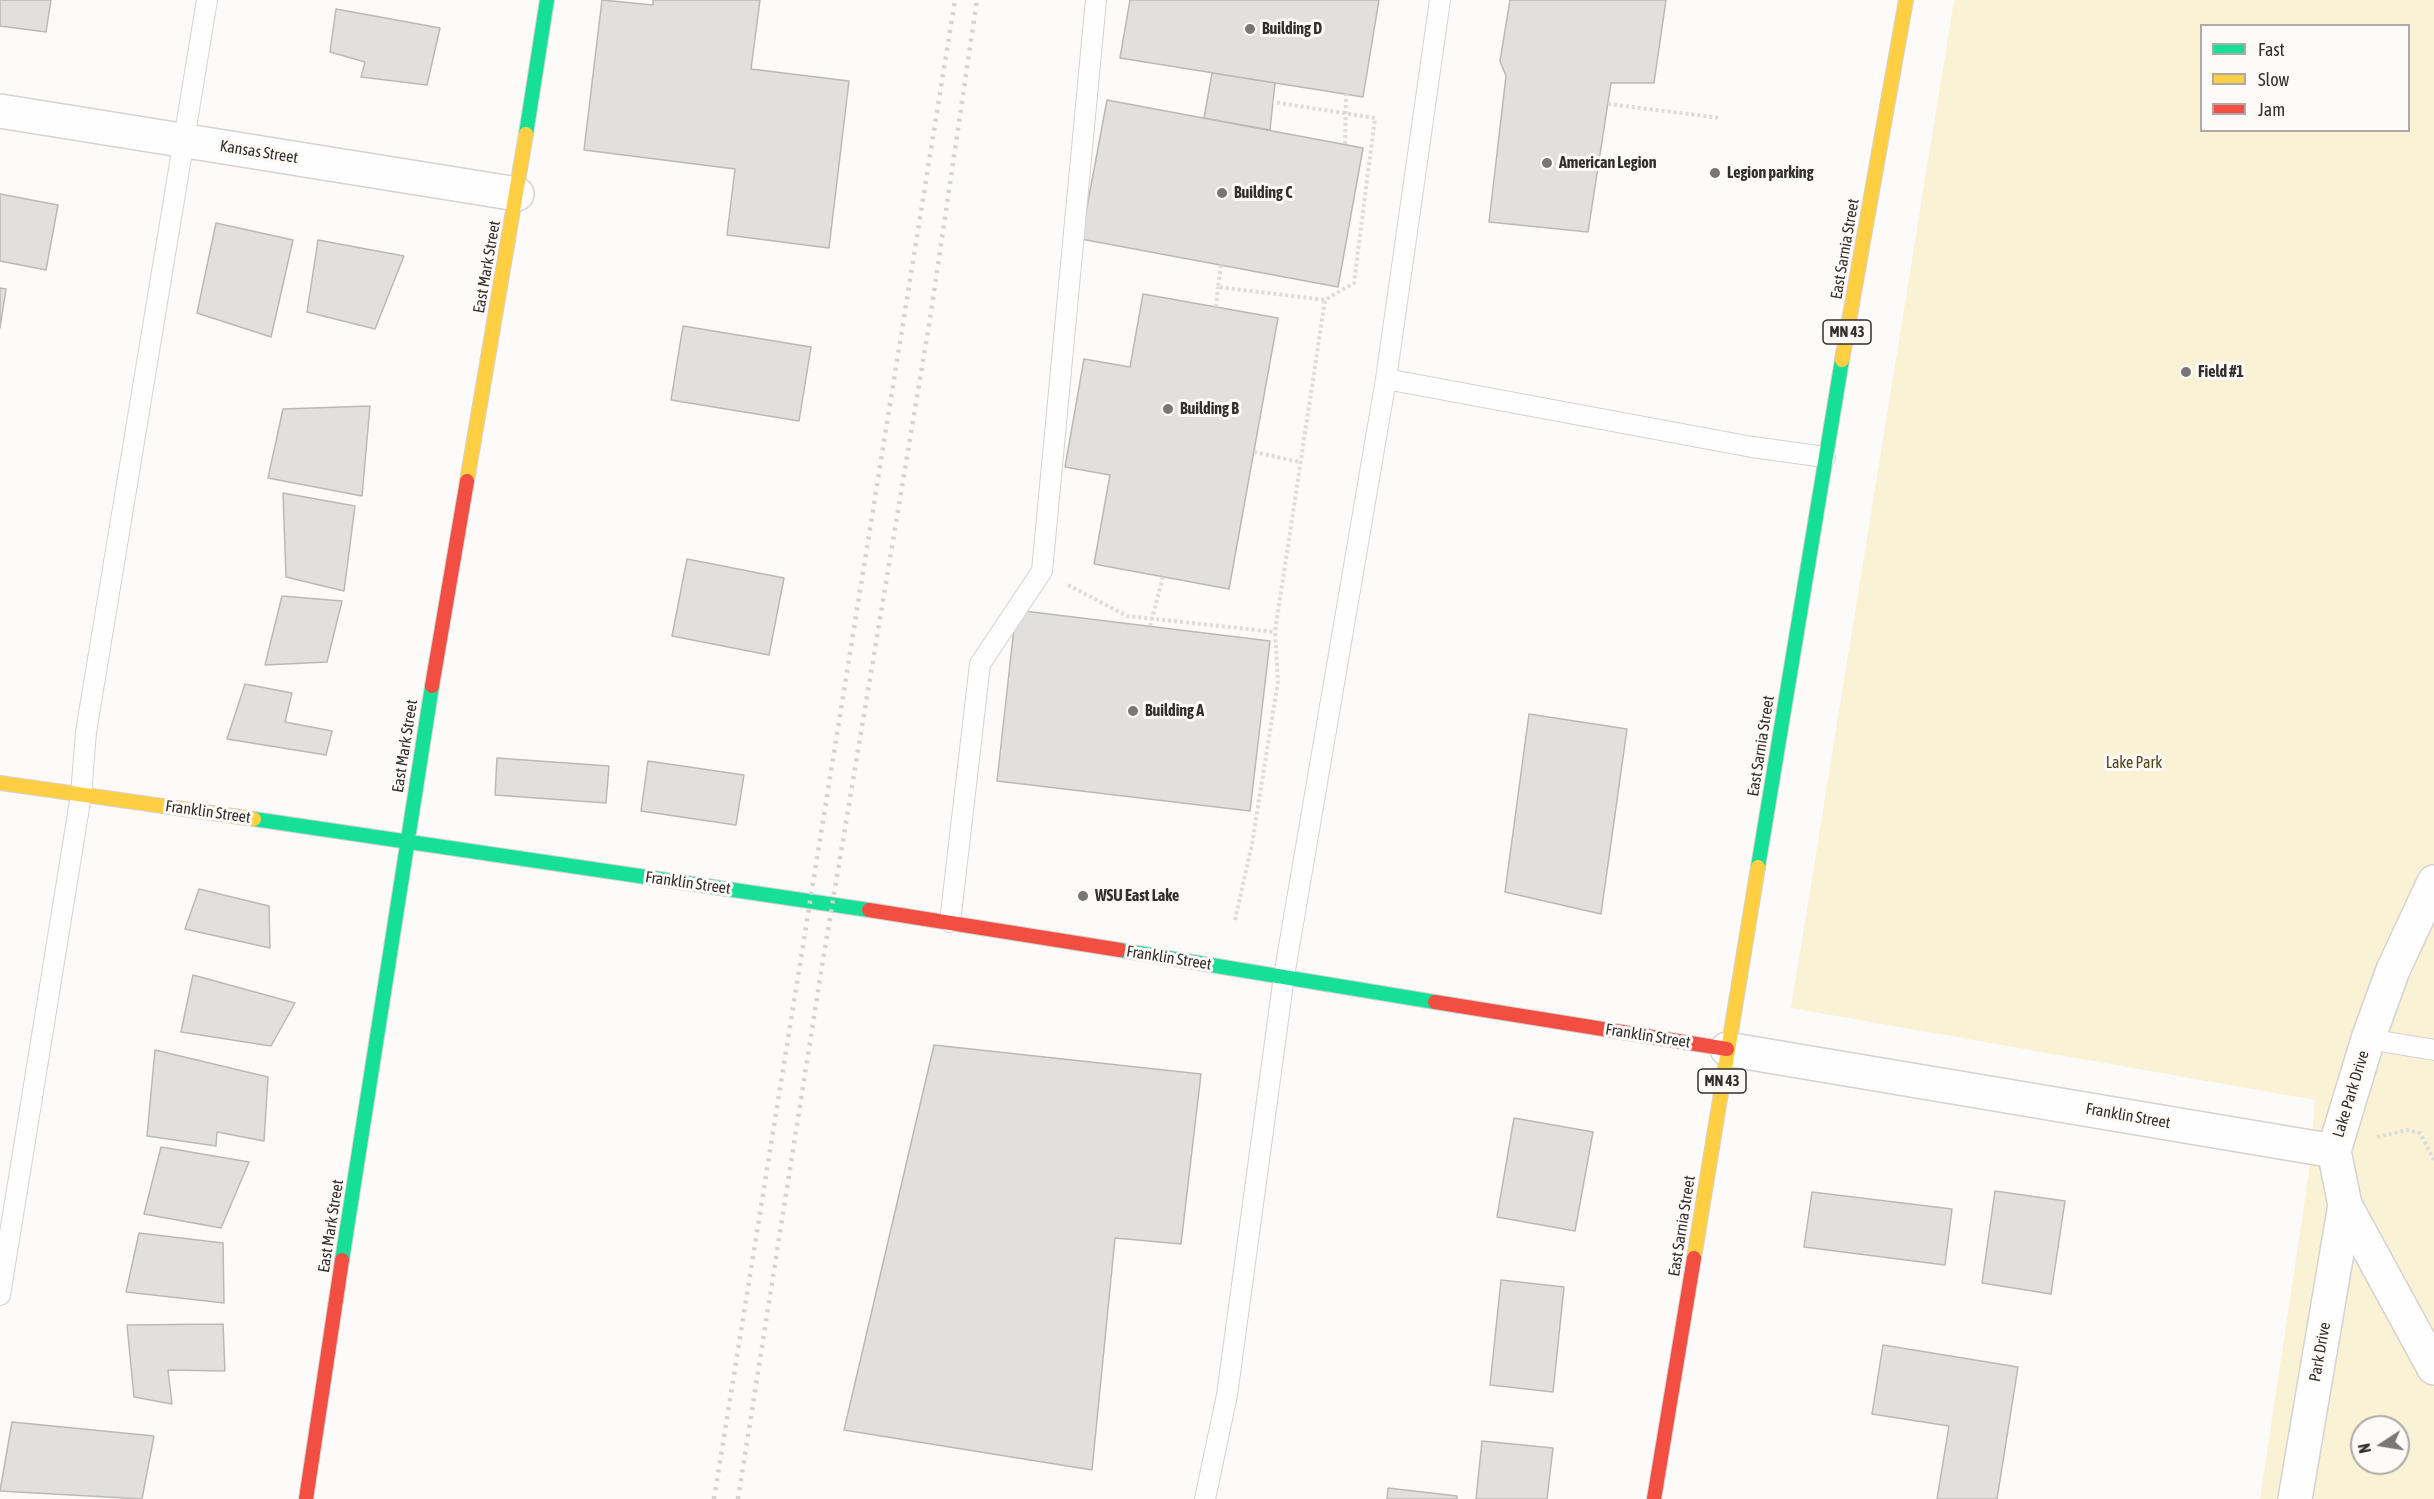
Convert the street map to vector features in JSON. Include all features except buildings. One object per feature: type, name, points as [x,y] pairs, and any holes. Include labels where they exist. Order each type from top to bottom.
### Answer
[{"type":"street","name":"East Mark Street","points":[[306,1499],[416,775],[517,194],[547,0]]},
{"type":"street","name":"East Sarnia Street","points":[[1654,1499],[1825,457],[1906,0]]},
{"type":"street","name":"Kansas Street","points":[[0,111],[517,194]]},
{"type":"street","name":"Franklin Street","points":[[0,783],[950,922],[2334,1151]]},
{"type":"street","name":"Lake Park Drive","points":[[2434,882],[2425,922],[2394,970],[2368,1039],[2334,1151],[2345,1205],[2434,1368]]},
{"type":"street","name":"Park Drive","points":[[2295,1499],[2345,1205]]},
{"type":"lane","points":[[0,1295],[81,795],[86,732],[207,0]]},
{"type":"lane","points":[[950,922],[980,664],[1042,571],[1096,0]]},
{"type":"lane","points":[[1205,1499],[1227,1395],[1284,976],[1386,379],[1440,0]]},
{"type":"lane","points":[[1386,379],[1752,447],[1825,457]]},
{"type":"lane","points":[[2368,1039],[2434,1050]]},
{"type":"path","points":[[1345,144],[1346,94]]},
{"type":"path","points":[[1218,287],[1325,300],[1354,284],[1375,118],[1273,102]]},
{"type":"path","points":[[1608,104],[1721,118]]},
{"type":"path","points":[[1216,307],[1221,265]]},
{"type":"path","points":[[1235,920],[1252,844],[1278,681],[1275,632],[1325,300]]},
{"type":"path","points":[[1254,452],[1300,462]]},
{"type":"path","points":[[1042,571],[1127,616],[1275,632]]},
{"type":"path","points":[[1150,626],[1163,577]]},
{"type":"path","points":[[2334,1151],[2391,1132],[2407,1130],[2420,1133],[2434,1160]]},
{"type":"green space","name":"Lake Park","points":[[1954,0],[2434,0],[2434,1499],[2260,1499],[2309,1172],[2315,1100],[1791,1008]]},
{"type":"railway","points":[[714,1499],[955,0]]},
{"type":"railway","points":[[738,1499],[822,966],[930,319],[977,0]]},
{"type":"traffic: fast","points":[[526,134],[547,0]]},
{"type":"traffic: fast","points":[[1758,867],[1842,360]]},
{"type":"traffic: fast","points":[[342,1260],[432,686]]},
{"type":"traffic: fast","points":[[254,819],[869,910]]},
{"type":"traffic: fast","points":[[1120,950],[1435,1002]]},
{"type":"traffic: slow","points":[[1842,360],[1906,0]]},
{"type":"traffic: slow","points":[[467,481],[526,134]]},
{"type":"traffic: slow","points":[[0,783],[254,819]]},
{"type":"traffic: slow","points":[[1694,1258],[1758,867]]},
{"type":"traffic: jam","points":[[432,686],[467,481]]},
{"type":"traffic: jam","points":[[869,910],[1120,950]]},
{"type":"traffic: jam","points":[[1435,1002],[1727,1049]]},
{"type":"traffic: jam","points":[[1654,1499],[1694,1258]]},
{"type":"traffic: jam","points":[[306,1499],[342,1260]]},
{"type":"place","name":"Building D","points":[[1250,29]]},
{"type":"place","name":"American Legion","points":[[1547,163]]},
{"type":"place","name":"Legion parking","points":[[1715,173]]},
{"type":"place","name":"Building C","points":[[1222,193]]},
{"type":"place","name":"Field #1","points":[[2186,372]]},
{"type":"place","name":"Building B","points":[[1168,409]]},
{"type":"place","name":"Building A","points":[[1133,711]]},
{"type":"place","name":"WSU East Lake","points":[[1083,896]]}]
